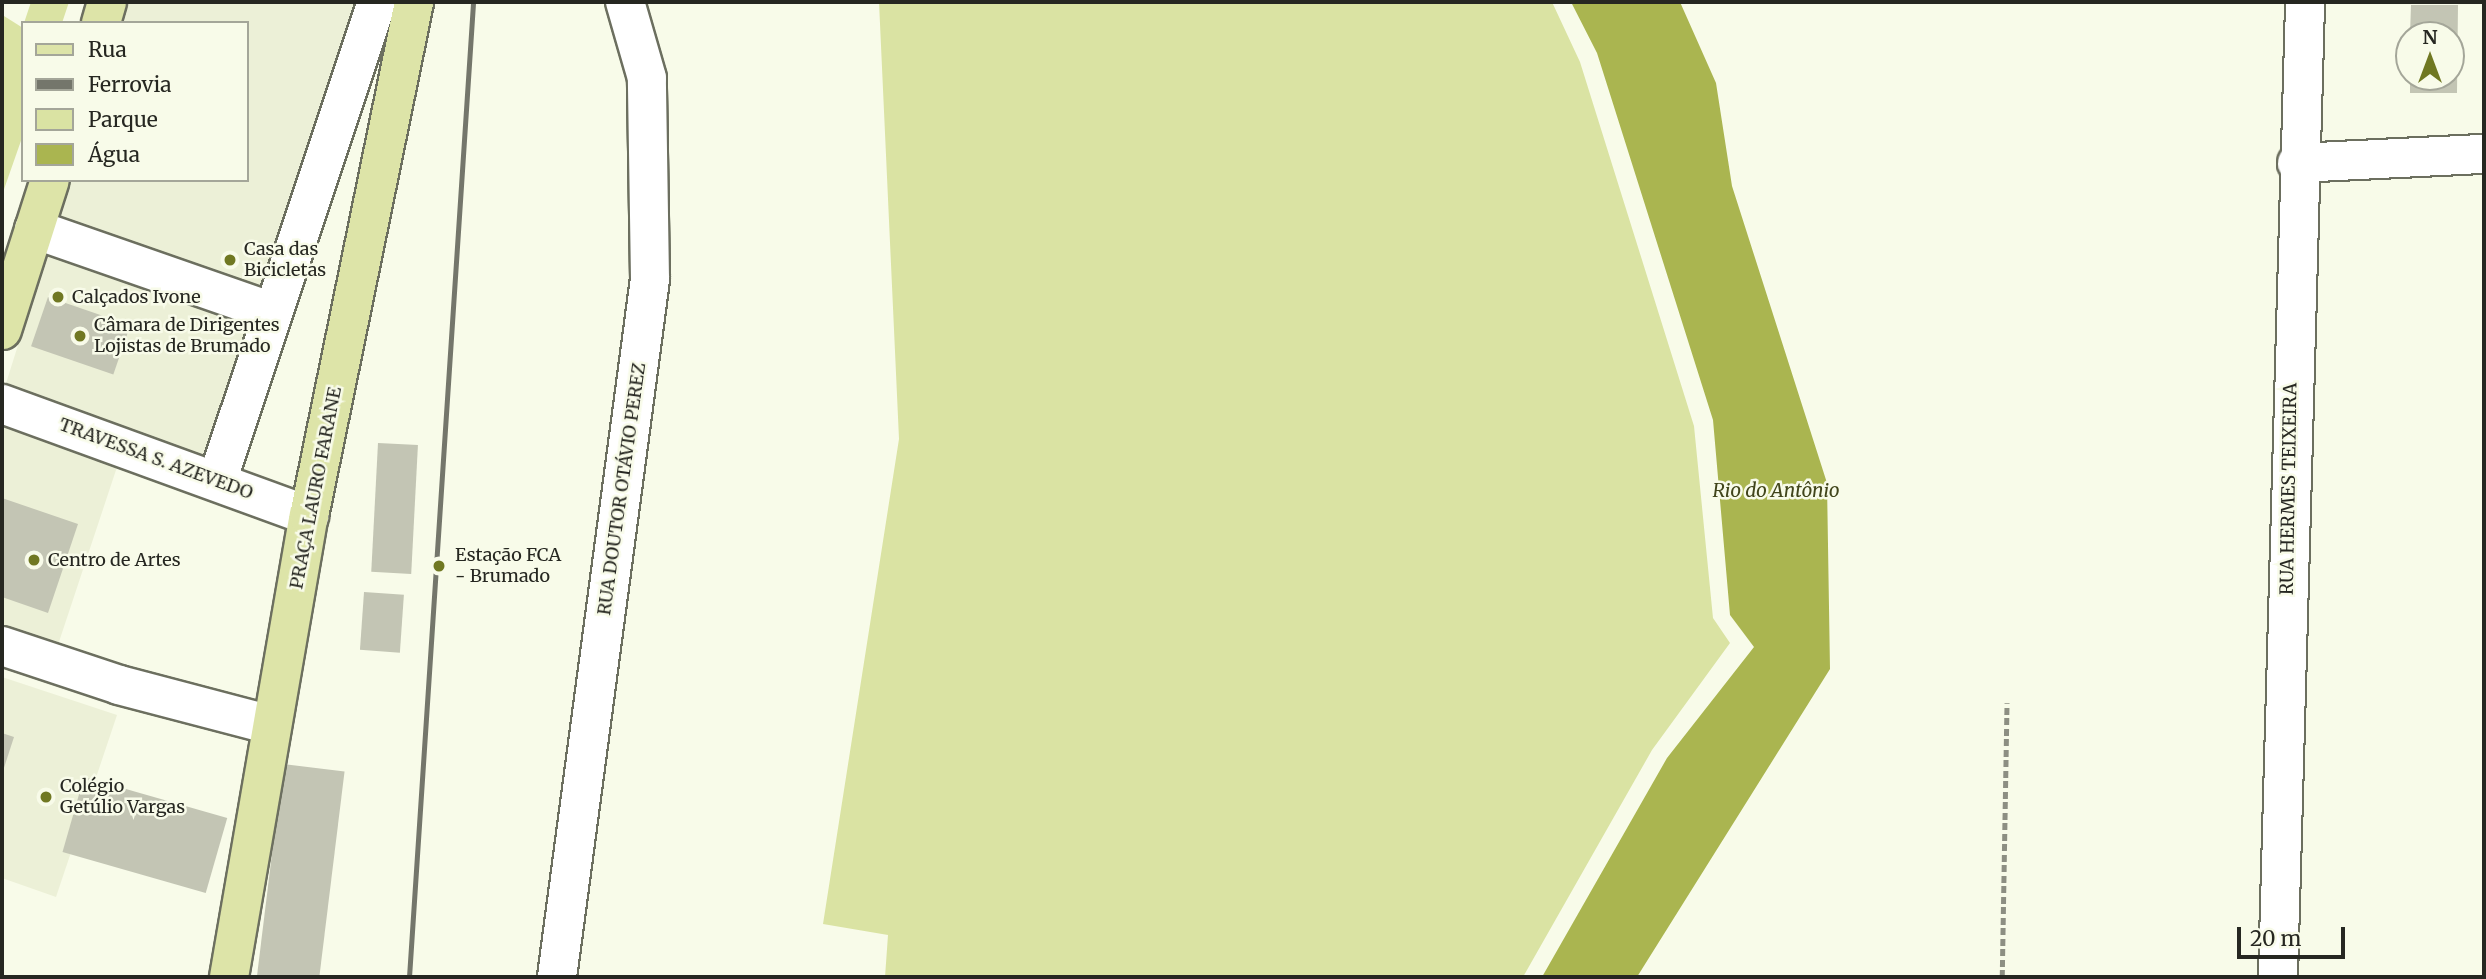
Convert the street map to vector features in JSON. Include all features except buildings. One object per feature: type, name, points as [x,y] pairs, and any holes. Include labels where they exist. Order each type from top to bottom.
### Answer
[{"type":"main road","points":[[102,21],[107,2]]},
{"type":"main road","name":"PRAÇA LAURO FARANE","points":[[229,977],[309,516],[414,2]]},
{"type":"main road","points":[[2,330],[49,182]]},
{"type":"street","points":[[217,481],[377,2]]},
{"type":"street","name":"RUA DOUTOR OTÁVIO PEREZ","points":[[557,977],[650,279],[648,78],[625,2]]},
{"type":"street","name":"RUA HERMES TEIXEIRA","points":[[2278,977],[2297,163],[2305,2]]},
{"type":"street","points":[[2297,163],[2484,154]]},
{"type":"street","points":[[34,229],[273,312]]},
{"type":"street","name":"TRAVESSA S. AZEVEDO","points":[[2,404],[309,516]]},
{"type":"street","points":[[2,646],[119,685],[272,724]]},
{"type":"path","points":[[2002,977],[2007,703]]},
{"type":"shaded area","points":[[126,2],[355,2],[196,495],[117,467],[51,666],[2,650],[2,396],[69,182],[248,182],[248,21],[121,21]]},
{"type":"shaded area","name":"Colégio Getúlio Vargas","points":[[2,677],[117,715],[56,897],[2,878]]},
{"type":"green space","points":[[31,2],[69,2],[63,21],[25,21]]},
{"type":"green space","points":[[879,2],[1552,2],[1580,62],[1694,426],[1713,618],[1730,643],[1652,750],[1523,977],[885,977],[888,935],[823,924],[899,439]]},
{"type":"green space","points":[[4,16],[21,27],[21,141],[2,195]]},
{"type":"water","name":"Rio do Antônio","points":[[1571,2],[1680,2],[1716,83],[1732,186],[1827,483],[1830,669],[1637,977],[1542,977],[1667,758],[1754,647],[1730,615],[1713,420],[1597,53]]},
{"type":"railway","points":[[409,977],[473,2]]},
{"type":"place","name":"Casa das Bicicletas","points":[[230,260]]},
{"type":"place","name":"Calçados Ivone","points":[[58,297]]},
{"type":"place","name":"Câmara de Dirigentes Lojistas de Brumado","points":[[80,336]]},
{"type":"place","name":"Centro de Artes","points":[[34,560]]},
{"type":"place","name":"Estação FCA - Brumado","points":[[439,566]]},
{"type":"place","name":"Colégio Getúlio Vargas","points":[[46,797]]}]
